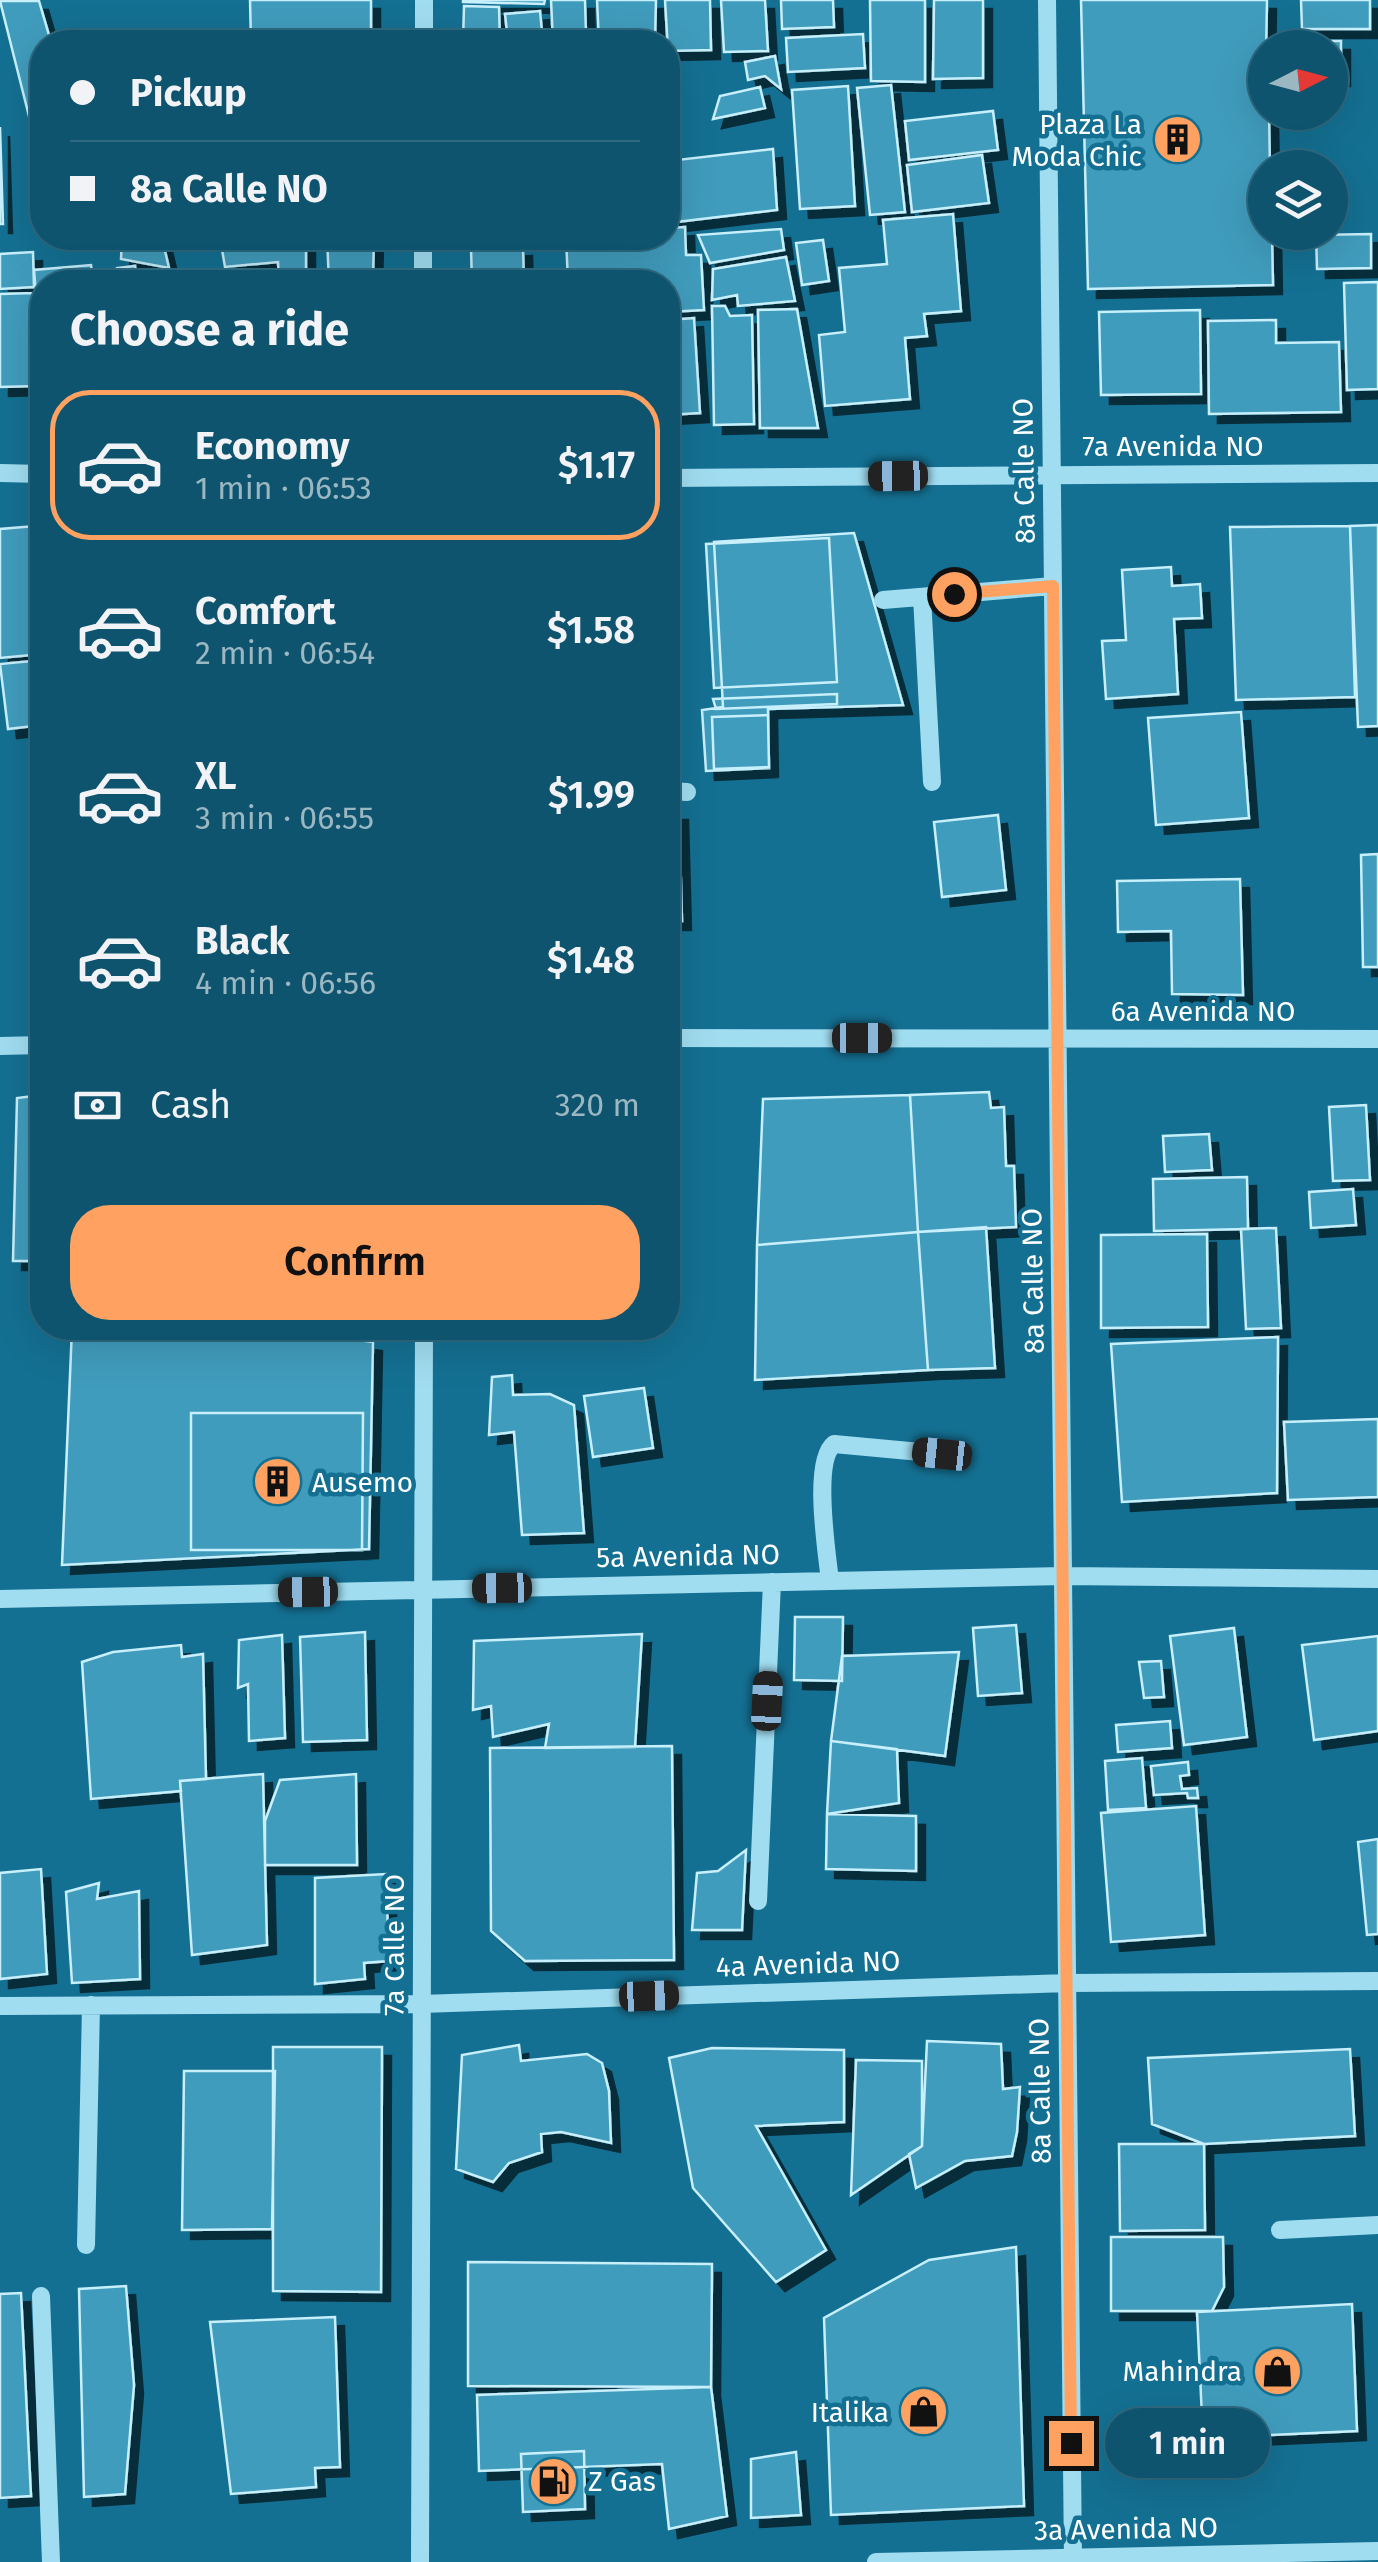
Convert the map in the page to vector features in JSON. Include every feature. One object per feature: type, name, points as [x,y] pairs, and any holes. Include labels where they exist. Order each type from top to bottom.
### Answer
[{"type":"street","points":[[424,0],[424,30]]},
{"type":"street","name":"8a Calle NO","points":[[1048,0],[1072,2560]]},
{"type":"street","points":[[0,473],[30,474]]},
{"type":"street","name":"7a Avenida NO","points":[[680,478],[1378,473]]},
{"type":"street","points":[[882,600],[1053,586]]},
{"type":"street","points":[[922,597],[932,782]]},
{"type":"street","name":"6a Avenida NO","points":[[680,1038],[1378,1039]]},
{"type":"street","points":[[0,1046],[30,1045]]},
{"type":"street","name":"7a Calle NO","points":[[420,2562],[424,1340]]},
{"type":"street","points":[[830,1581],[824,1520],[823,1461],[827,1450],[834,1444],[942,1454]]},
{"type":"street","name":"5a Avenida NO","points":[[0,1599],[1063,1576],[1378,1579]]},
{"type":"street","points":[[758,1900],[772,1582]]},
{"type":"street","name":"4a Avenida NO","points":[[0,2006],[421,2004],[1066,1983],[1378,1981]]},
{"type":"street","points":[[86,2245],[92,2006]]},
{"type":"street","points":[[1280,2230],[1378,2225]]},
{"type":"street","points":[[41,2296],[50,2562]]},
{"type":"street","name":"3a Avenida NO","points":[[876,2562],[1378,2551]]},
{"type":"building","points":[[250,0],[371,0],[371,30],[251,30]]},
{"type":"building","points":[[463,0],[545,0],[544,4]]},
{"type":"building","points":[[551,0],[585,0],[586,30],[552,30]]},
{"type":"building","points":[[597,0],[656,0],[655,30],[598,30]]},
{"type":"building","points":[[665,0],[710,0],[711,50],[680,51],[680,30],[667,30]]},
{"type":"building","points":[[721,0],[765,0],[768,51],[724,52]]},
{"type":"building","points":[[781,0],[833,0],[834,27],[782,29]]},
{"type":"building","points":[[870,0],[925,0],[925,82],[871,81]]},
{"type":"building","points":[[934,0],[983,0],[983,78],[933,79]]},
{"type":"building","name":"Plaza La Moda Chic","points":[[1081,0],[1267,0],[1266,30],[1248,30],[1248,130],[1269,130],[1270,150],[1248,150],[1248,250],[1272,250],[1273,285],[1088,289]]},
{"type":"building","points":[[1301,0],[1370,0],[1370,29],[1302,29]]},
{"type":"building","points":[[0,1],[39,1],[47,30],[30,30],[30,120]]},
{"type":"building","points":[[464,6],[499,7],[500,30],[463,30]]},
{"type":"building","points":[[540,11],[542,30],[507,30],[505,14]]},
{"type":"building","points":[[863,34],[865,68],[788,72],[786,38]]},
{"type":"building","points":[[775,56],[781,89],[765,76],[748,80],[745,62]]},
{"type":"building","points":[[891,85],[905,212],[870,215],[857,88]]},
{"type":"building","points":[[848,86],[855,206],[800,209],[792,90]]},
{"type":"building","points":[[760,87],[765,108],[713,119],[720,96]]},
{"type":"building","points":[[993,111],[998,150],[909,160],[905,121]]},
{"type":"building","points":[[0,127],[3,224],[0,224]]},
{"type":"building","points":[[773,149],[777,210],[680,222],[680,160]]},
{"type":"building","points":[[982,155],[989,203],[912,212],[907,165]]},
{"type":"building","points":[[953,214],[961,311],[924,314],[927,336],[905,338],[910,399],[825,406],[819,335],[845,332],[839,268],[887,264],[883,220]]},
{"type":"building","points":[[680,227],[685,227],[686,255],[701,255],[704,310],[680,311],[680,270],[567,270],[567,250],[680,250]]},
{"type":"building","points":[[781,229],[784,250],[710,263],[698,235]]},
{"type":"building","points":[[1348,234],[1371,234],[1371,268],[1317,269],[1316,250],[1348,250]]},
{"type":"building","points":[[823,240],[829,281],[802,285],[796,243]]},
{"type":"building","points":[[121,250],[165,250],[169,268],[121,259]]},
{"type":"building","points":[[222,250],[306,250],[306,270],[278,270],[278,262],[225,267]]},
{"type":"building","points":[[328,250],[374,250],[373,270],[328,270]]},
{"type":"building","points":[[471,250],[523,250],[524,270],[472,270]]},
{"type":"building","points":[[33,252],[30,287],[0,289],[0,254]]},
{"type":"building","points":[[786,257],[795,301],[738,306],[737,295],[712,300],[713,269]]},
{"type":"building","points":[[91,265],[92,270],[34,270]]},
{"type":"building","points":[[1378,282],[1378,389],[1347,390],[1344,283]]},
{"type":"building","points":[[30,293],[30,386],[0,387],[0,294]]},
{"type":"building","points":[[712,306],[725,306],[730,316],[752,315],[754,424],[714,425]]},
{"type":"building","points":[[797,309],[818,428],[760,428],[758,310]]},
{"type":"building","points":[[1200,310],[1201,394],[1101,395],[1099,312]]},
{"type":"building","points":[[694,318],[700,413],[680,414],[680,319]]},
{"type":"building","points":[[1276,320],[1276,343],[1339,342],[1341,412],[1209,414],[1208,321]]},
{"type":"building","points":[[1378,525],[1378,726],[1358,727],[1350,526]]},
{"type":"building","points":[[30,526],[30,655],[0,658],[0,529]]},
{"type":"building","points":[[1350,526],[1355,697],[1236,700],[1230,527]]},
{"type":"building","points":[[854,533],[903,705],[768,709],[769,768],[706,771],[702,710],[723,707],[714,542]]},
{"type":"building","points":[[829,538],[837,682],[714,688],[706,544]]},
{"type":"building","points":[[1171,567],[1172,586],[1200,584],[1202,618],[1174,619],[1178,694],[1106,699],[1102,641],[1126,640],[1122,570]]},
{"type":"building","points":[[30,661],[30,726],[8,729],[0,664]]},
{"type":"building","points":[[837,694],[837,704],[716,709],[713,699]]},
{"type":"building","points":[[1241,712],[1249,818],[1156,825],[1148,718]]},
{"type":"building","points":[[768,715],[769,767],[714,769],[712,717]]},
{"type":"building","points":[[998,815],[1006,890],[942,897],[934,822]]},
{"type":"building","points":[[680,848],[682,921],[680,921]]},
{"type":"building","points":[[1378,854],[1378,967],[1363,967],[1361,855]]},
{"type":"building","points":[[1240,879],[1243,995],[1172,994],[1171,931],[1118,932],[1117,881]]},
{"type":"building","points":[[989,1092],[991,1108],[1004,1107],[1006,1166],[1014,1166],[1016,1227],[918,1232],[910,1095]]},
{"type":"building","points":[[910,1095],[918,1232],[757,1245],[763,1099]]},
{"type":"building","points":[[30,1096],[30,1261],[13,1261],[17,1098]]},
{"type":"building","points":[[1366,1105],[1370,1180],[1333,1181],[1329,1107]]},
{"type":"building","points":[[1209,1134],[1212,1170],[1165,1172],[1163,1136]]},
{"type":"building","points":[[1247,1177],[1248,1229],[1154,1231],[1153,1179]]},
{"type":"building","points":[[1353,1189],[1356,1225],[1311,1228],[1309,1192]]},
{"type":"building","points":[[986,1227],[995,1368],[928,1370],[918,1232]]},
{"type":"building","points":[[1276,1228],[1281,1328],[1246,1329],[1241,1229]]},
{"type":"building","points":[[918,1232],[928,1370],[755,1380],[757,1245]]},
{"type":"building","points":[[1207,1234],[1208,1327],[1101,1328],[1101,1235]]},
{"type":"building","points":[[1278,1337],[1277,1493],[1122,1502],[1111,1344]]},
{"type":"building","points":[[71,1340],[373,1342],[369,1549],[62,1565]]},
{"type":"building","points":[[512,1375],[513,1395],[550,1394],[574,1405],[584,1533],[522,1535],[514,1432],[489,1435],[492,1377]]},
{"type":"building","points":[[644,1388],[653,1448],[593,1457],[584,1396]]},
{"type":"building","name":"Ausemo","points":[[191,1413],[363,1413],[362,1550],[191,1550]]},
{"type":"building","points":[[1378,1419],[1378,1497],[1288,1500],[1284,1422]]},
{"type":"building","points":[[795,1617],[843,1617],[842,1681],[794,1680]]},
{"type":"building","points":[[1016,1625],[1022,1693],[978,1696],[973,1628]]},
{"type":"building","points":[[1234,1628],[1247,1737],[1184,1745],[1170,1636]]},
{"type":"building","points":[[365,1632],[367,1740],[303,1742],[300,1637]]},
{"type":"building","points":[[642,1634],[635,1747],[545,1748],[549,1724],[493,1737],[491,1706],[473,1710],[474,1641]]},
{"type":"building","points":[[282,1635],[285,1738],[249,1741],[248,1684],[238,1688],[239,1640]]},
{"type":"building","points":[[1378,1636],[1378,1731],[1314,1740],[1302,1645]]},
{"type":"building","points":[[181,1645],[182,1657],[203,1654],[206,1779],[180,1781],[181,1791],[91,1799],[82,1662],[113,1652]]},
{"type":"building","points":[[959,1652],[945,1756],[831,1741],[842,1656]]},
{"type":"building","points":[[1161,1661],[1164,1697],[1144,1698],[1139,1662]]},
{"type":"building","points":[[1170,1721],[1172,1748],[1118,1752],[1116,1725]]},
{"type":"building","points":[[831,1741],[897,1749],[899,1803],[827,1814]]},
{"type":"building","points":[[672,1746],[674,1960],[525,1961],[491,1931],[490,1748]]},
{"type":"building","points":[[1142,1758],[1146,1808],[1108,1810],[1105,1761]]},
{"type":"building","points":[[1188,1762],[1189,1775],[1180,1776],[1182,1789],[1197,1788],[1198,1798],[1188,1798],[1187,1793],[1154,1795],[1151,1766]]},
{"type":"building","points":[[263,1774],[267,1945],[192,1955],[180,1781]]},
{"type":"building","points":[[356,1774],[357,1865],[265,1865],[265,1821],[280,1780]]},
{"type":"building","points":[[1196,1806],[1205,1935],[1111,1942],[1101,1813]]},
{"type":"building","points":[[827,1814],[916,1816],[916,1871],[826,1869]]},
{"type":"building","points":[[1378,1839],[1378,1934],[1367,1935],[1358,1842]]},
{"type":"building","points":[[746,1850],[742,1930],[692,1930],[697,1873],[718,1871]]},
{"type":"building","points":[[41,1869],[47,1974],[0,1979],[0,1873]]},
{"type":"building","points":[[386,1874],[389,1961],[364,1963],[365,1979],[315,1984],[315,1878]]},
{"type":"building","points":[[99,1883],[97,1899],[139,1891],[140,1979],[72,1983],[66,1892]]},
{"type":"building","points":[[927,2041],[1001,2044],[1003,2089],[1020,2087],[1017,2132],[1012,2156],[965,2161],[916,2188],[909,2154],[922,2146]]},
{"type":"building","points":[[519,2045],[521,2061],[587,2054],[602,2063],[609,2091],[611,2143],[561,2132],[541,2134],[542,2152],[509,2163],[493,2182],[456,2169],[462,2055]]},
{"type":"building","points":[[273,2047],[382,2047],[381,2292],[273,2291]]},
{"type":"building","points":[[712,2048],[844,2050],[844,2122],[756,2126],[826,2250],[776,2282],[693,2188],[669,2058]]},
{"type":"building","points":[[1350,2049],[1355,2136],[1204,2144],[1152,2124],[1148,2058]]},
{"type":"building","points":[[856,2060],[922,2061],[922,2146],[851,2195]]},
{"type":"building","points":[[184,2071],[275,2071],[272,2229],[182,2230]]},
{"type":"building","points":[[1119,2144],[1204,2144],[1205,2230],[1120,2231]]},
{"type":"building","points":[[1111,2237],[1223,2237],[1224,2287],[1212,2311],[1111,2311]]},
{"type":"building","name":"Italika","points":[[1016,2247],[1024,2506],[831,2515],[824,2318],[929,2260]]},
{"type":"building","points":[[468,2262],[712,2264],[711,2387],[468,2386]]},
{"type":"building","points":[[126,2286],[134,2385],[125,2494],[84,2497],[79,2289]]},
{"type":"building","points":[[21,2293],[31,2496],[0,2498],[0,2294]]},
{"type":"building","name":"Mahindra","points":[[1352,2304],[1357,2431],[1203,2438],[1197,2312]]},
{"type":"building","points":[[335,2317],[340,2467],[315,2468],[316,2487],[231,2494],[210,2322]]},
{"type":"building","points":[[711,2387],[727,2516],[669,2529],[662,2464],[479,2471],[477,2395]]},
{"type":"building","name":"Z Gas","points":[[584,2451],[585,2509],[523,2512],[521,2454]]},
{"type":"building","points":[[796,2452],[801,2515],[751,2518],[751,2459]]},
{"type":"place","name":"Plaza La Moda Chic","points":[[1177,140]]},
{"type":"place","name":"Ausemo","points":[[277,1482]]},
{"type":"place","name":"Mahindra","points":[[1277,2371]]},
{"type":"place","name":"Italika","points":[[924,2412]]},
{"type":"place","name":"Z Gas","points":[[553,2481]]},
{"type":"route","points":[[954,594],[1053,586],[1071,2443]]}]
